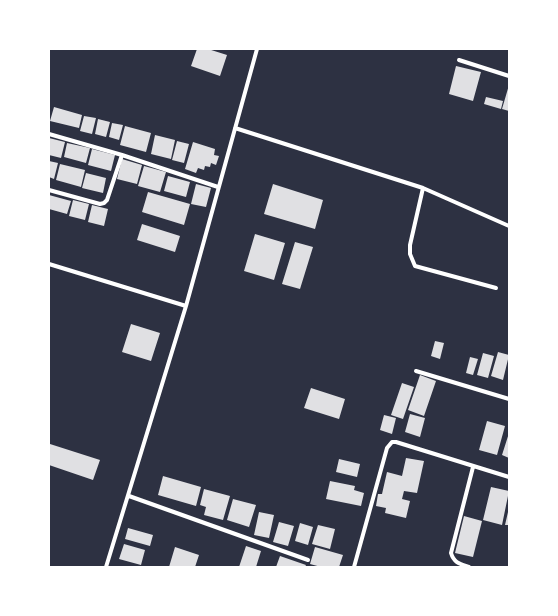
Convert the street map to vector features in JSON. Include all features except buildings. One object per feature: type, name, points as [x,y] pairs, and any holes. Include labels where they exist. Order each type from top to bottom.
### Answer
[{"type":"street","points":[[106,567],[186,306],[257,49]]},
{"type":"street","points":[[459,60],[509,76]]},
{"type":"street","points":[[235,128],[423,188],[509,226]]},
{"type":"street","points":[[49,134],[122,155],[218,187]]},
{"type":"street","points":[[49,190],[100,204],[104,203],[107,200],[122,155]]},
{"type":"street","points":[[423,188],[410,245],[410,254],[416,266],[496,288]]},
{"type":"street","points":[[49,264],[186,306]]},
{"type":"street","points":[[416,371],[509,399]]},
{"type":"street","points":[[354,567],[386,453],[390,444],[396,442],[509,477]]},
{"type":"street","points":[[469,567],[456,563],[452,559],[451,553],[473,467]]},
{"type":"street","points":[[129,496],[308,560]]}]
